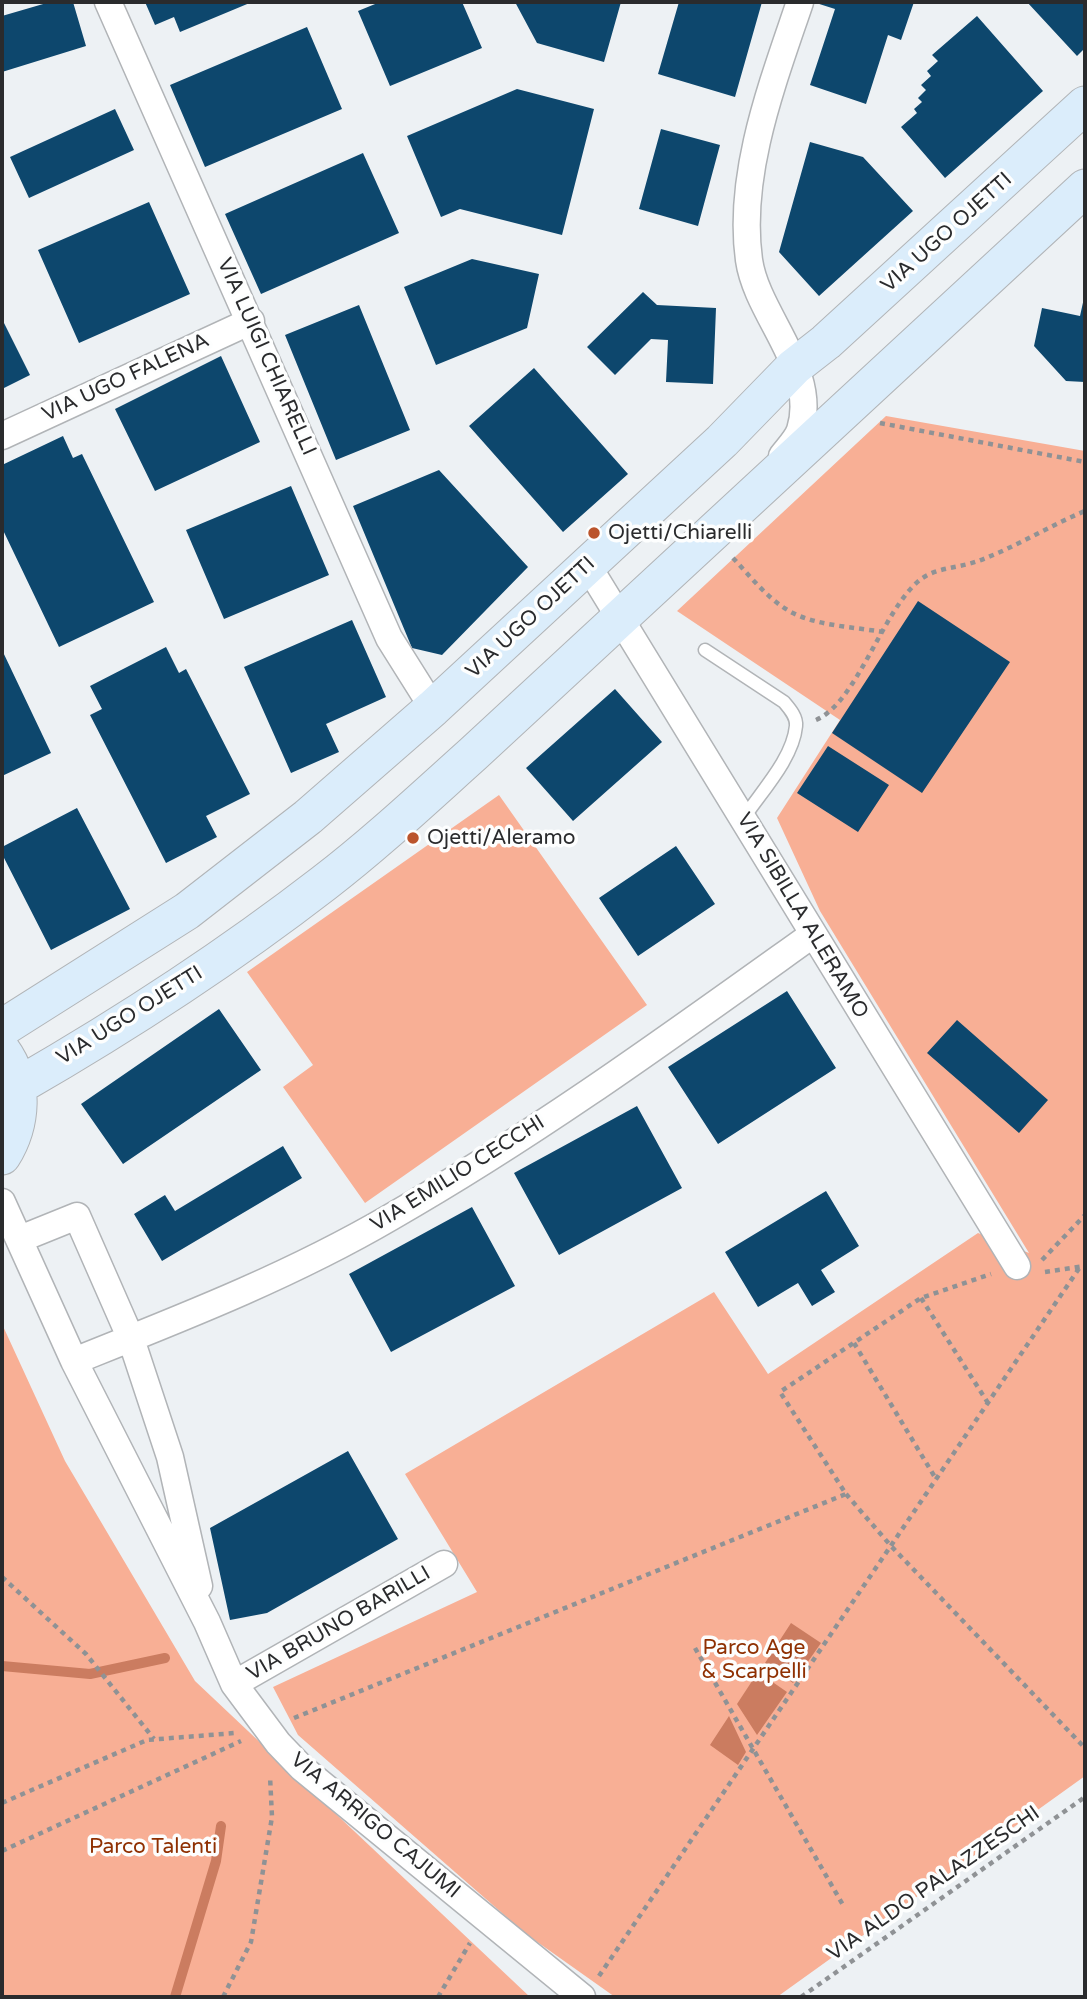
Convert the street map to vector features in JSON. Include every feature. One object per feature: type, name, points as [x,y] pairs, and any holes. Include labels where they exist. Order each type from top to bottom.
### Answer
[{"type":"main road","name":"VIA UGO OJETTI","points":[[2,1028],[187,911],[308,817],[433,708],[722,441],[794,367],[826,342],[1085,105]]},
{"type":"main road","name":"VIA UGO OJETTI","points":[[18,1086],[168,994],[324,883],[473,754],[1085,188]]},
{"type":"main road","points":[[2,1051],[18,1086],[14,1132],[2,1156]]},
{"type":"street","name":"VIA LUIGI CHIARELLI","points":[[108,2],[389,638],[433,708]]},
{"type":"street","points":[[766,481],[800,430],[803,398],[794,367],[754,283],[748,233],[757,140],[800,2]]},
{"type":"street","name":"VIA UGO FALENA","points":[[2,436],[251,321]]},
{"type":"street","name":"VIA SIBILLA ALERAMO","points":[[587,566],[621,617],[1017,1266]]},
{"type":"street","name":"VIA EMILIO CECCHI","points":[[74,1361],[265,1283],[391,1218],[618,1074],[813,935]]},
{"type":"street","name":"VIA ARRIGO CAJUMI","points":[[2,1202],[74,1361],[207,1622],[234,1684],[267,1730],[302,1768],[588,1991]]},
{"type":"street","name":"VIA ARRIGO CAJUMI","points":[[20,1239],[77,1216],[131,1339],[170,1457],[207,1622]]},
{"type":"street","name":"VIA BRUNO BARILLI","points":[[234,1684],[444,1564]]},
{"type":"lane","points":[[705,650],[784,702],[793,712],[797,724],[785,755],[743,819]]},
{"type":"path","points":[[838,415],[1085,461]]},
{"type":"path","points":[[797,724],[819,720],[838,702],[883,632],[921,580],[940,570],[978,561],[1085,512]]},
{"type":"path","points":[[710,534],[771,598],[792,613],[812,620],[883,632]]},
{"type":"path","points":[[1085,1215],[1039,1264],[1017,1266],[921,1298],[780,1392],[846,1494],[891,1546],[1085,1748]]},
{"type":"path","points":[[1017,1266],[1030,1275],[1083,1267]]},
{"type":"path","points":[[588,1991],[1083,1267]]},
{"type":"path","points":[[921,1298],[988,1403]]},
{"type":"path","points":[[854,1343],[936,1479]]},
{"type":"path","points":[[2,1851],[267,1730],[846,1494]]},
{"type":"path","points":[[2,1577],[86,1654],[154,1740]]},
{"type":"path","points":[[695,1648],[843,1905]]},
{"type":"path","points":[[2,1803],[154,1740],[267,1730]]},
{"type":"path","points":[[223,1997],[251,1942],[272,1817],[267,1730]]},
{"type":"path","name":"VIA ALDO PALAZZESCHI","points":[[801,1997],[1085,1797]]},
{"type":"path","points":[[438,1997],[470,1943]]},
{"type":"green space","name":"Parco Age & Scarpelli","points":[[886,416],[1085,451],[1085,1776],[777,1997],[615,1997],[526,1934],[298,1735],[273,1687],[477,1592],[405,1474],[714,1292],[768,1374],[978,1233],[1029,1253],[820,911],[777,818],[840,720],[677,611]]},
{"type":"green space","points":[[499,795],[647,1005],[365,1203],[283,1087],[313,1065],[247,972]]},
{"type":"green space","name":"Parco Talenti","points":[[2,1324],[65,1461],[195,1681],[530,1997],[2,1997]]},
{"type":"shaded area","points":[[791,1623],[821,1643],[793,1683],[765,1663]]},
{"type":"shaded area","points":[[758,1672],[787,1692],[757,1735],[737,1704]]},
{"type":"shaded area","points":[[729,1716],[746,1752],[738,1765],[710,1745]]},
{"type":"building","points":[[50,2],[73,2],[86,46],[2,72],[2,16]]},
{"type":"building","points":[[145,2],[252,2],[180,32],[174,17],[155,25]]},
{"type":"building","points":[[380,2],[462,2],[482,48],[390,86],[358,11]]},
{"type":"building","points":[[515,2],[621,2],[604,62],[537,43]]},
{"type":"building","points":[[679,2],[762,2],[735,97],[658,74]]},
{"type":"building","points":[[813,2],[914,2],[901,40],[888,35],[866,104],[810,85],[835,9]]},
{"type":"building","points":[[1027,2],[1085,2],[1085,48],[1077,56]]},
{"type":"building","points":[[977,16],[1043,91],[945,178],[901,127],[917,113],[914,109],[922,102],[918,98],[926,90],[921,85],[931,76],[927,71],[938,61],[932,55]]},
{"type":"building","points":[[307,27],[342,109],[205,167],[170,85]]},
{"type":"building","points":[[517,89],[594,109],[562,235],[460,209],[441,217],[407,136]]},
{"type":"building","points":[[115,109],[134,150],[29,198],[10,157]]},
{"type":"building","points":[[661,129],[720,145],[698,226],[639,209]]},
{"type":"building","points":[[810,142],[863,157],[913,211],[819,296],[779,252]]},
{"type":"building","points":[[363,153],[399,233],[261,294],[225,214]]},
{"type":"building","points":[[149,202],[190,294],[79,343],[38,250]]},
{"type":"building","points":[[472,259],[539,274],[527,328],[436,365],[404,287]]},
{"type":"building","points":[[643,292],[657,305],[716,308],[713,384],[666,382],[668,340],[651,339],[615,375],[587,347]]},
{"type":"building","points":[[1084,298],[1085,382],[1066,381],[1034,346],[1042,308],[1080,316]]},
{"type":"building","points":[[359,305],[410,430],[336,460],[285,335]]},
{"type":"building","points":[[2,319],[30,375],[2,389]]},
{"type":"building","points":[[221,356],[260,442],[155,491],[115,409]]},
{"type":"building","points":[[534,368],[628,474],[563,532],[469,426]]},
{"type":"building","points":[[63,436],[73,458],[82,454],[154,602],[59,647],[2,528],[2,465]]},
{"type":"building","points":[[439,470],[528,567],[442,655],[412,648],[353,506]]},
{"type":"building","points":[[291,486],[329,575],[224,619],[186,530]]},
{"type":"building","points":[[918,601],[1010,662],[922,793],[832,733]]},
{"type":"building","points":[[352,620],[386,697],[326,724],[339,752],[291,773],[244,667]]},
{"type":"building","points":[[166,647],[179,673],[186,669],[250,794],[206,816],[217,837],[166,863],[90,715],[102,709],[90,686]]},
{"type":"building","points":[[2,650],[51,753],[2,776]]},
{"type":"building","points":[[615,689],[662,742],[573,821],[526,768]]},
{"type":"building","points":[[828,746],[889,785],[858,832],[797,793]]},
{"type":"building","points":[[77,808],[130,909],[51,950],[2,854],[2,847]]},
{"type":"building","points":[[676,846],[715,904],[638,956],[599,898]]},
{"type":"building","points":[[787,991],[836,1068],[718,1144],[668,1067]]},
{"type":"building","points":[[219,1009],[261,1070],[123,1164],[81,1104]]},
{"type":"building","points":[[957,1020],[1048,1100],[1019,1133],[927,1053]]},
{"type":"building","points":[[637,1106],[682,1188],[559,1255],[514,1173]]},
{"type":"building","points":[[283,1146],[302,1178],[162,1261],[134,1214],[165,1195],[175,1211]]},
{"type":"building","points":[[826,1191],[859,1246],[821,1270],[835,1292],[812,1306],[798,1283],[758,1307],[725,1252]]},
{"type":"building","points":[[472,1207],[515,1286],[391,1352],[349,1274]]},
{"type":"building","points":[[348,1451],[398,1539],[267,1613],[230,1620],[210,1528]]},
{"type":"waterway","points":[[2,1666],[90,1674],[165,1658]]},
{"type":"waterway","points":[[175,1997],[216,1861],[221,1826]]},
{"type":"place","name":"Ojetti/Chiarelli","points":[[594,533]]},
{"type":"place","name":"Ojetti/Aleramo","points":[[413,838]]}]
